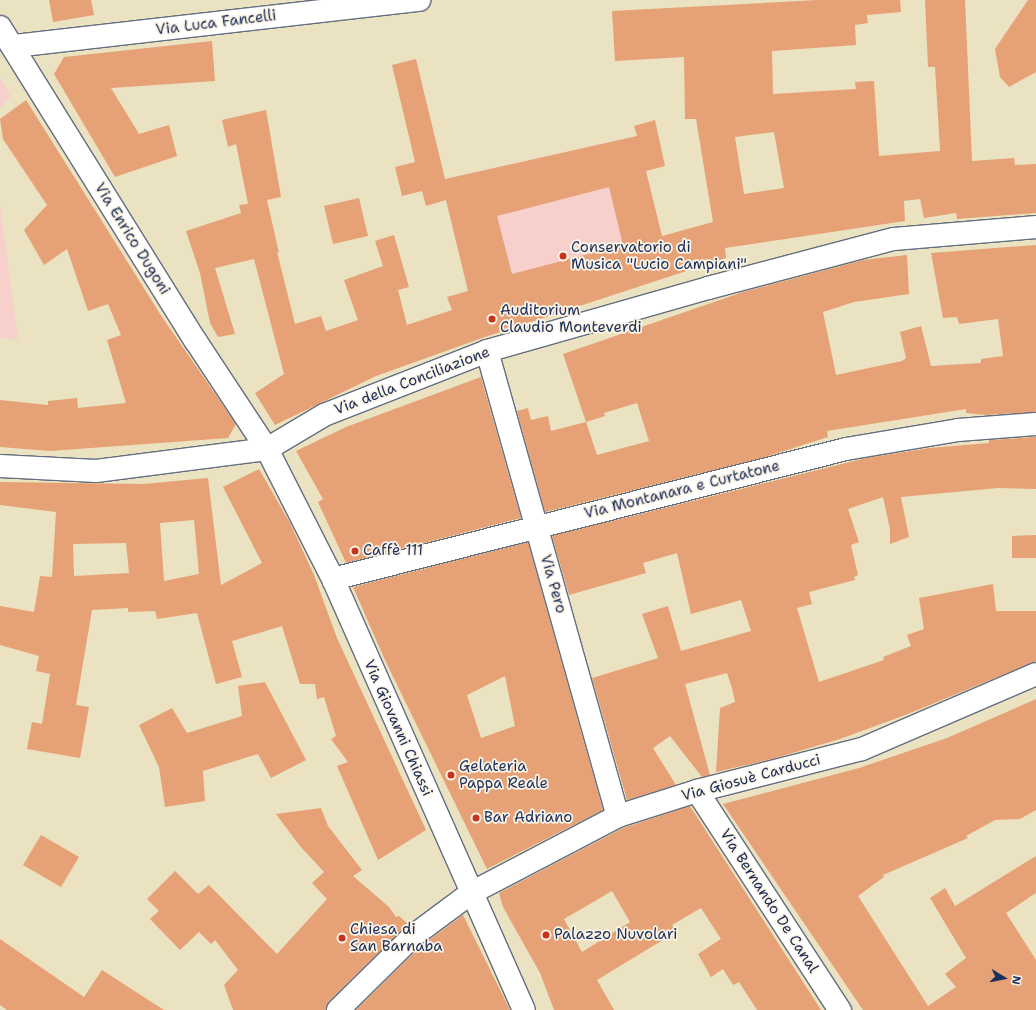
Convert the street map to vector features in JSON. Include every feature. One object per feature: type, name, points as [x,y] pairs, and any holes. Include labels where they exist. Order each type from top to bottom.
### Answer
[{"type":"street","name":"Via Luca Fancelli","points":[[14,46],[419,0]]},
{"type":"street","name":"Via Enrico Dugoni","points":[[0,27],[14,46],[195,340],[267,449]]},
{"type":"street","name":"Via della Conciliazione","points":[[0,466],[96,471],[267,449],[324,415],[487,351],[708,288],[894,239],[1036,227]]},
{"type":"street","name":"Via Pero","points":[[487,351],[618,816]]},
{"type":"street","name":"Via Montanara e Curtatone","points":[[333,579],[846,449],[958,430],[1036,424]]},
{"type":"street","name":"Via Giovanni Chiassi","points":[[267,449],[333,579],[524,1010]]},
{"type":"street","name":"Via Giosuè Carducci","points":[[338,1010],[413,936],[471,892],[618,816],[697,791],[862,748],[1036,674]]},
{"type":"street","name":"Via Bernando De Canal","points":[[697,791],[840,1010]]},
{"type":"shaded area","points":[[0,78],[11,96],[0,109]]},
{"type":"shaded area","name":"Conservatorio di Musica \"Lucio Campiani\"","points":[[637,136],[662,236],[482,338],[468,291],[447,200],[462,175]]},
{"type":"shaded area","points":[[0,204],[18,340],[0,338]]},
{"type":"building","points":[[49,0],[91,0],[94,15],[53,22]]},
{"type":"building","points":[[818,0],[900,0],[901,12],[867,15],[868,23],[855,25],[856,45],[772,51],[773,94],[856,89],[855,82],[874,81],[879,156],[940,151],[935,67],[928,67],[925,0],[965,0],[972,161],[1014,158],[1015,165],[1036,164],[1036,213],[957,219],[956,213],[924,218],[920,199],[904,201],[905,221],[725,248],[726,258],[482,338],[376,376],[275,425],[255,393],[284,374],[254,259],[215,268],[235,334],[218,337],[210,323],[200,273],[186,231],[241,213],[239,205],[248,204],[236,144],[228,147],[222,120],[266,110],[281,197],[267,200],[279,253],[277,252],[295,324],[321,316],[326,331],[358,320],[344,280],[383,266],[375,241],[394,235],[409,287],[398,290],[407,325],[452,310],[447,297],[468,291],[446,200],[426,206],[422,191],[402,196],[395,167],[415,162],[392,65],[416,59],[445,179],[637,136],[634,126],[655,120],[665,166],[646,171],[662,236],[713,222],[696,119],[685,119],[684,57],[615,61],[612,11]],"holes":[[[774,132],[784,188],[744,194],[735,137]],[[609,187],[623,245],[512,274],[497,216]]]},
{"type":"building","points":[[1028,0],[1036,0],[1036,72],[1009,87],[1000,77],[995,49]]},
{"type":"building","points":[[212,41],[215,81],[111,88],[139,134],[169,125],[177,156],[115,177],[54,74],[64,57]]},
{"type":"building","points":[[26,100],[162,317],[236,424],[228,438],[50,451],[0,447],[0,400],[48,405],[48,401],[77,398],[78,408],[126,403],[107,340],[121,335],[108,304],[88,311],[67,249],[44,265],[24,230],[47,205],[3,139],[0,119]]},
{"type":"building","points":[[359,198],[368,236],[333,244],[324,206]]},
{"type":"building","points":[[1036,245],[1036,412],[986,415],[966,413],[966,409],[827,431],[828,437],[765,457],[545,512],[517,411],[528,408],[531,420],[548,416],[551,431],[586,422],[563,354],[743,292],[863,260],[907,255],[909,294],[854,302],[823,312],[836,375],[902,361],[906,358],[900,332],[921,326],[931,366],[981,363],[981,359],[1003,356],[998,319],[959,324],[957,317],[943,318],[931,253]],"holes":[[[637,403],[649,441],[597,455],[586,422],[605,416],[604,413]]]},
{"type":"building","points":[[481,377],[521,518],[346,563],[318,502],[323,499],[296,451],[346,427]]},
{"type":"building","points":[[1036,437],[1036,489],[998,488],[901,497],[909,537],[890,544],[890,529],[883,497],[848,509],[859,542],[851,545],[858,575],[854,577],[855,580],[809,592],[812,604],[797,608],[819,682],[884,660],[883,657],[911,646],[907,635],[924,629],[919,598],[993,584],[996,611],[1036,611],[1036,661],[908,714],[840,739],[772,759],[716,772],[720,708],[735,702],[727,673],[685,684],[710,775],[702,777],[670,736],[653,748],[676,785],[627,800],[592,678],[658,658],[642,614],[668,606],[681,651],[751,631],[741,600],[691,614],[677,553],[643,563],[646,573],[569,595],[552,536],[866,458],[930,448],[989,443],[989,440]]},
{"type":"building","points":[[259,469],[290,523],[314,575],[337,638],[426,830],[378,860],[337,766],[348,762],[331,739],[336,736],[324,697],[317,699],[315,684],[300,684],[282,626],[232,641],[242,677],[216,684],[197,613],[157,619],[155,611],[128,612],[128,608],[92,610],[76,705],[89,707],[80,758],[27,749],[32,722],[42,724],[50,674],[36,671],[39,656],[0,645],[0,606],[34,612],[40,576],[52,577],[56,512],[0,505],[0,482],[144,484],[208,478],[221,585],[262,563],[223,487]],"holes":[[[194,520],[199,574],[164,581],[160,523]],[[126,543],[129,573],[74,576],[73,544]]]},
{"type":"building","points":[[1036,535],[1036,558],[1012,558],[1012,536]]},
{"type":"building","points":[[528,542],[603,810],[487,869],[384,658],[353,587]],"holes":[[[505,676],[515,726],[481,738],[467,695]]]},
{"type":"building","points":[[265,682],[306,760],[271,778],[258,754],[203,771],[205,801],[165,807],[159,767],[139,725],[172,708],[187,733],[242,716],[238,686]]},
{"type":"building","points":[[1036,699],[1036,810],[1020,819],[995,820],[966,836],[968,838],[883,875],[884,877],[858,896],[928,1006],[956,987],[945,974],[966,958],[930,898],[945,888],[955,906],[1036,856],[1036,893],[1006,913],[1036,960],[1036,1010],[863,1010],[723,804],[859,768],[947,738]]},
{"type":"building","points":[[690,806],[821,1010],[757,1010],[739,982],[733,985],[723,969],[711,977],[698,954],[721,939],[701,908],[672,925],[676,932],[597,980],[614,1010],[554,1010],[540,973],[503,907],[499,893],[623,828]],"holes":[[[612,891],[630,922],[582,952],[564,919]]]},
{"type":"building","points":[[321,808],[328,826],[362,870],[353,876],[389,907],[396,917],[399,916],[408,924],[329,1001],[326,1010],[233,1010],[224,985],[238,970],[215,940],[211,944],[199,932],[180,950],[150,919],[159,911],[147,899],[175,871],[198,894],[209,885],[277,954],[327,899],[312,883],[324,872],[299,845],[276,814]]},
{"type":"building","points":[[41,835],[79,857],[61,887],[23,865]]},
{"type":"building","points":[[463,915],[510,1010],[356,1010],[421,946]]},
{"type":"building","points":[[0,939],[84,997],[102,970],[164,1010],[7,1010],[0,1005]]},
{"type":"place","name":"Conservatorio di Musica \"Lucio Campiani\"","points":[[563,256]]},
{"type":"place","name":"Auditorium Claudio Monteverdi","points":[[492,319]]},
{"type":"place","name":"Caffè 111","points":[[355,551]]},
{"type":"place","name":"Gelateria Pappa Reale","points":[[451,775]]},
{"type":"place","name":"Bar Adriano","points":[[476,818]]},
{"type":"place","name":"Palazzo Nuvolari","points":[[546,935]]},
{"type":"place","name":"Chiesa di San Barnaba","points":[[342,938]]}]
